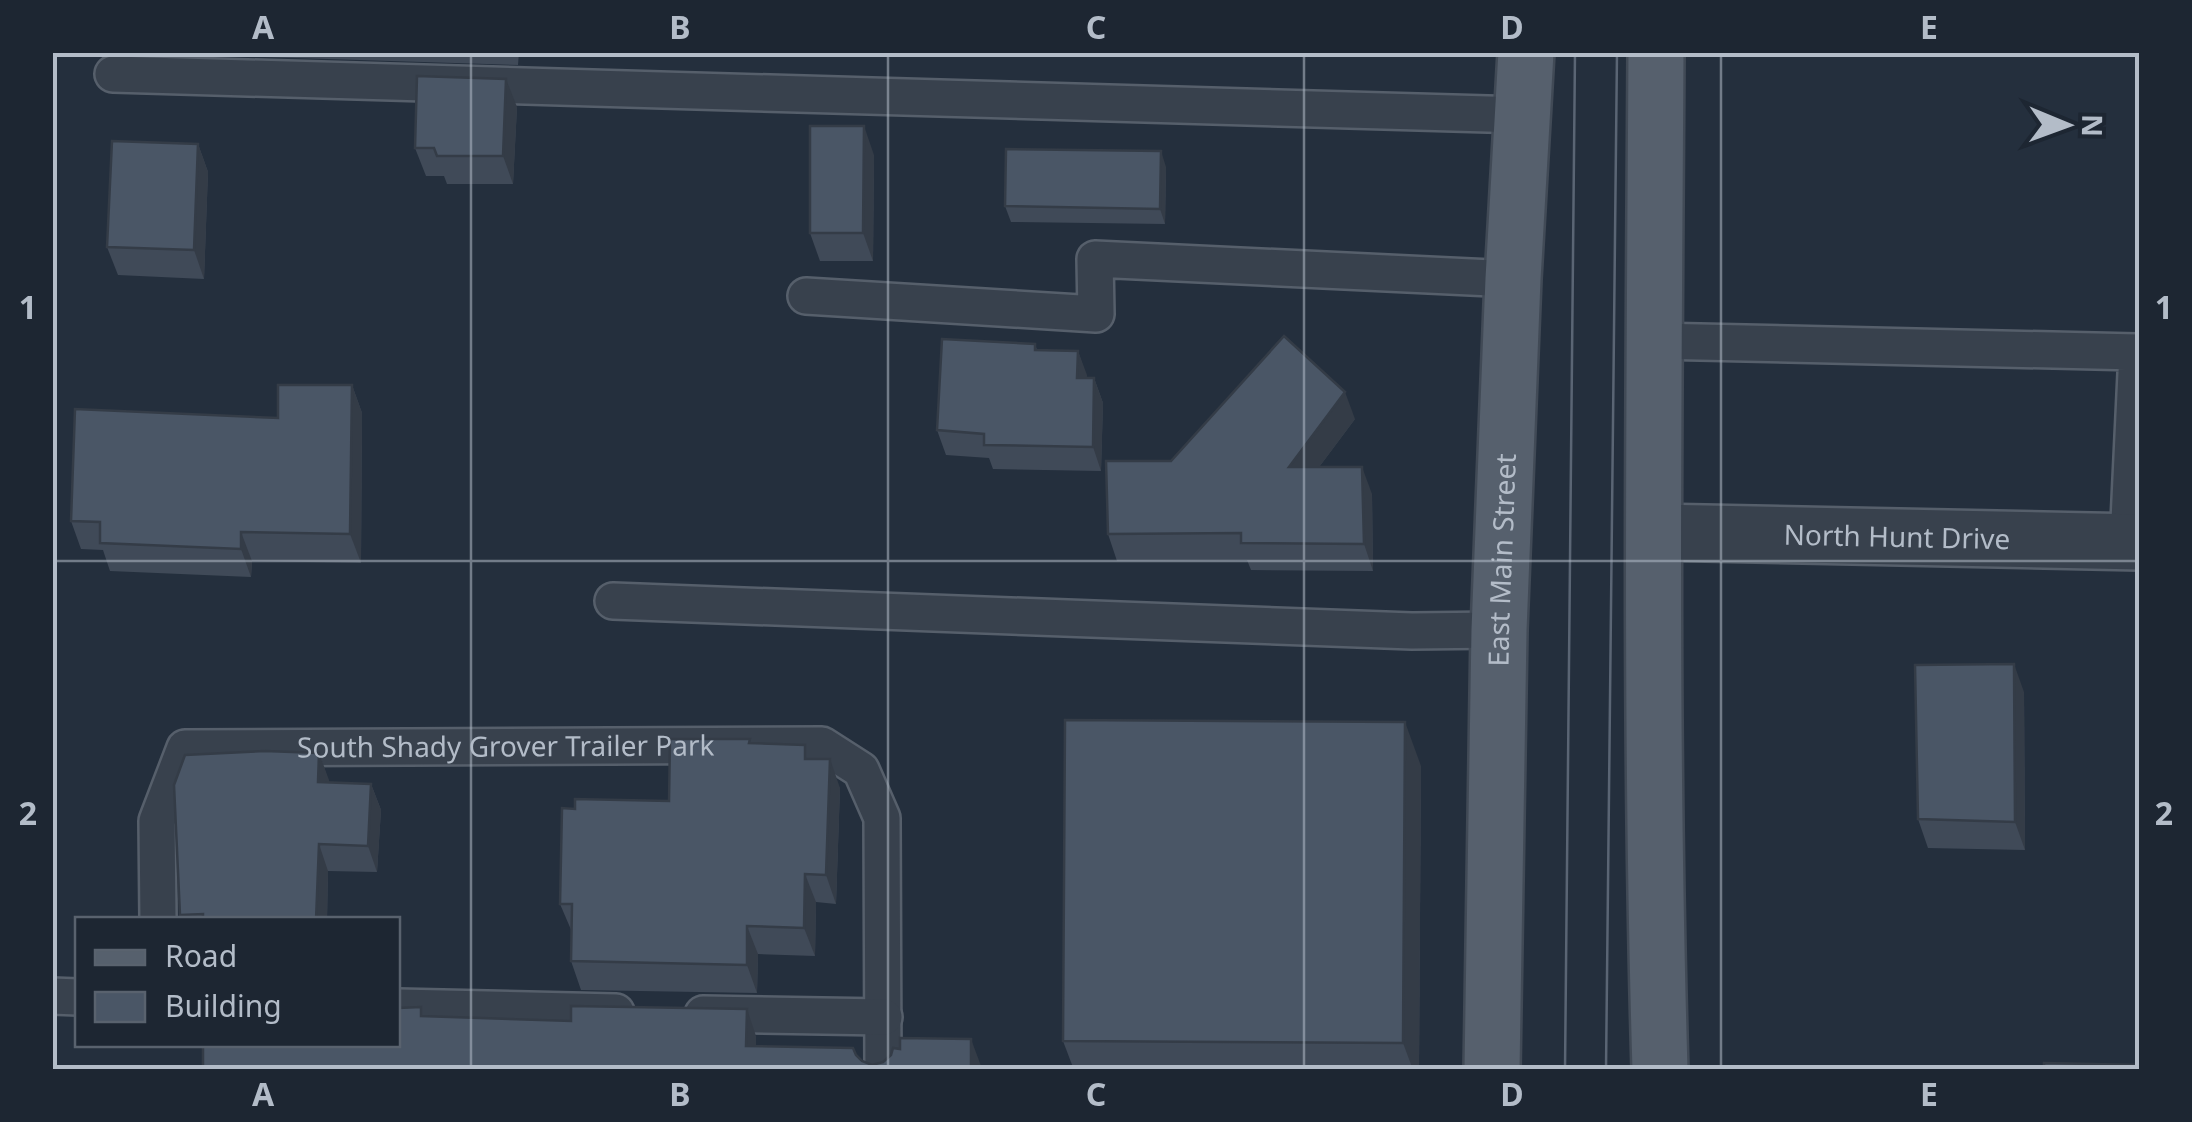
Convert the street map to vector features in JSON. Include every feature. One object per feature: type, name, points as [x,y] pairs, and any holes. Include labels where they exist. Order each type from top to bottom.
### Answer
[{"type":"main road","name":"East Main Street","points":[[1492,1070],[1499,630],[1526,52]]},
{"type":"main road","points":[[1656,52],[1653,734],[1660,1070]]},
{"type":"street","name":"North Hunt Drive","points":[[1654,532],[2134,542]]},
{"type":"lane","points":[[113,74],[1523,115]]},
{"type":"lane","points":[[806,296],[1096,314],[1095,259],[1514,279]]},
{"type":"lane","points":[[1654,341],[2137,352],[2134,542]]},
{"type":"lane","points":[[612,601],[1412,631],[1499,630]]},
{"type":"lane","name":"South Shady Grover Trailer Park","points":[[158,917],[157,821],[185,748],[822,746],[861,770],[882,818],[883,1070]]},
{"type":"lane","points":[[400,1007],[884,1017]]},
{"type":"building","points":[[417,76],[506,79],[503,156],[437,156],[434,148],[415,148]]},
{"type":"building","points":[[810,126],[864,126],[863,233],[810,233]]},
{"type":"building","points":[[112,141],[198,144],[194,250],[107,247]]},
{"type":"building","points":[[1006,149],[1161,151],[1160,209],[1005,206]]},
{"type":"building","points":[[1284,336],[1345,392],[1289,467],[1362,467],[1364,544],[1241,543],[1241,533],[1108,534],[1106,461],[1171,461]]},
{"type":"building","points":[[942,339],[1035,344],[1035,350],[1078,351],[1077,378],[1094,378],[1093,447],[984,445],[984,434],[937,430]]},
{"type":"building","points":[[278,385],[352,385],[350,534],[241,532],[241,549],[100,543],[100,522],[71,521],[75,409],[278,418]]},
{"type":"building","points":[[2014,664],[2015,822],[1918,819],[1915,665]]},
{"type":"building","points":[[1065,720],[1405,722],[1403,1043],[1063,1041]]},
{"type":"building","points":[[670,739],[750,739],[749,743],[805,745],[805,759],[830,759],[826,875],[805,874],[804,928],[747,926],[747,965],[571,961],[572,904],[560,904],[562,808],[575,809],[575,799],[669,801]]},
{"type":"building","points":[[319,753],[318,782],[371,784],[368,846],[319,844],[316,917],[180,915],[174,785],[185,755]]},
{"type":"building","points":[[571,1006],[747,1009],[746,1046],[853,1048],[862,1061],[872,1065],[883,1062],[893,1048],[900,1049],[900,1038],[971,1039],[971,1070],[203,1070],[203,1047],[400,1047],[400,1008],[421,1007],[421,1016],[571,1021]]},
{"type":"building","points":[[2044,1063],[2140,1065],[2140,1070],[2044,1070]]},
{"type":"tram line","points":[[1565,1070],[1575,52]]},
{"type":"tram line","points":[[1606,1070],[1617,52]]}]
